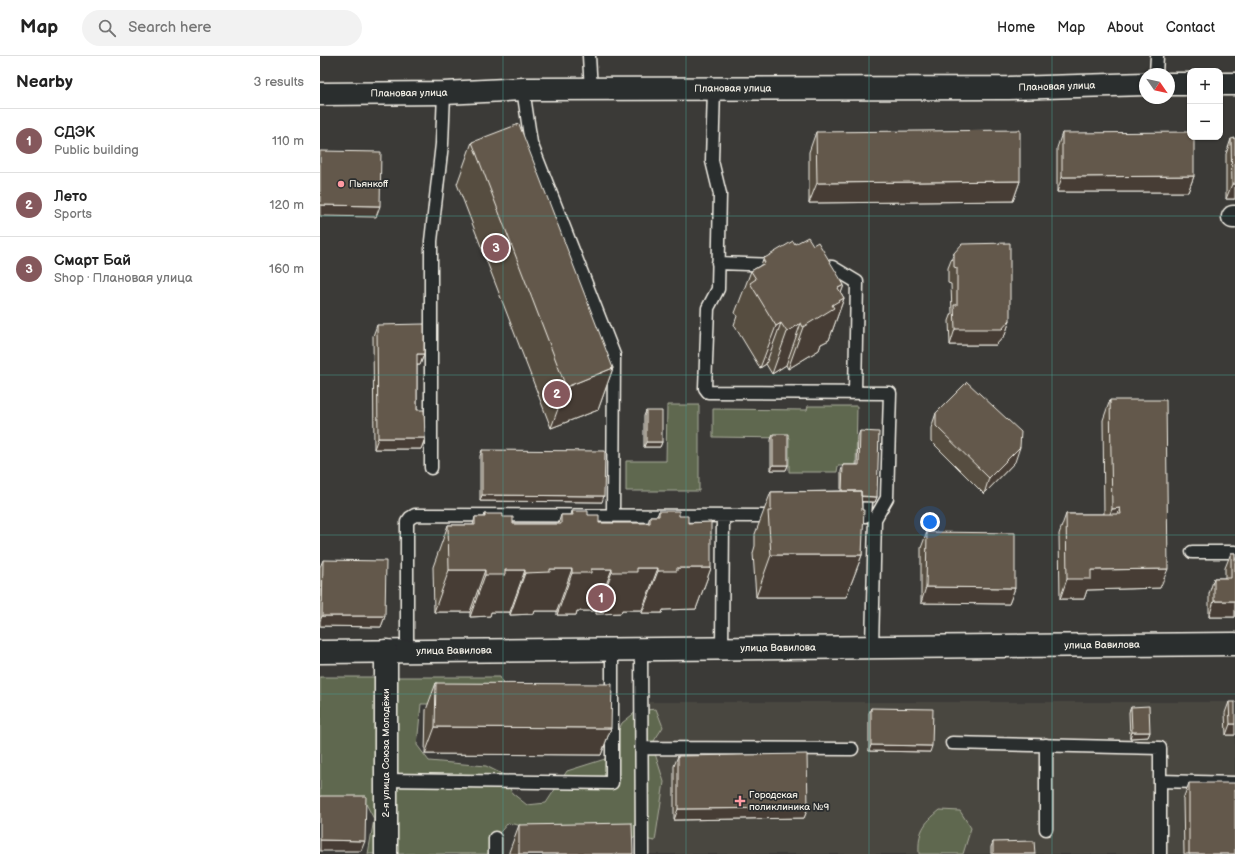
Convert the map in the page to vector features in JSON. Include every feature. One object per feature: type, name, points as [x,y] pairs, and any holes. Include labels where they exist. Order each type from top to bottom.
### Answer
[{"type":"street","name":"Плановая улица","points":[[320,94],[444,93],[523,89],[1009,88],[1139,84]]},
{"type":"street","points":[[1175,84],[1187,84]]},
{"type":"street","points":[[1223,84],[1235,84]]},
{"type":"street","name":"улица Вавилова","points":[[320,652],[1235,644]]},
{"type":"street","name":"2-я улица Союза Молодёжи","points":[[386,854],[386,780],[396,651]]},
{"type":"lane","points":[[589,56],[591,90]]},
{"type":"lane","points":[[1156,68],[1157,56]]},
{"type":"lane","points":[[523,89],[532,143],[614,355],[613,516]]},
{"type":"lane","points":[[714,89],[712,161],[720,194],[718,291],[708,308],[706,391],[888,392],[890,395],[887,498],[871,516],[850,516]]},
{"type":"lane","points":[[431,468],[431,241],[442,144],[444,93]]},
{"type":"lane","points":[[718,263],[788,265]]},
{"type":"lane","points":[[804,265],[832,267],[857,282],[855,392]]},
{"type":"lane","points":[[866,502],[871,516],[872,647]]},
{"type":"lane","points":[[396,651],[407,522],[415,515],[791,516]]},
{"type":"lane","points":[[722,649],[723,516]]},
{"type":"lane","points":[[1192,552],[1235,552]]},
{"type":"lane","points":[[386,780],[612,783],[612,650]]},
{"type":"lane","points":[[641,650],[642,854]]},
{"type":"lane","points":[[952,743],[1160,748],[1160,854]]},
{"type":"lane","points":[[1046,745],[1046,829]]},
{"type":"lane","points":[[642,748],[852,748]]},
{"type":"lane","points":[[1160,781],[1235,783]]},
{"type":"lane","points":[[495,838],[495,854]]},
{"type":"shaded area","points":[[644,702],[1235,702],[1235,854],[644,854]]},
{"type":"green space","points":[[667,405],[699,405],[699,491],[626,491],[626,461],[666,461]]},
{"type":"green space","points":[[808,406],[857,406],[856,466],[838,466],[837,472],[789,472],[789,438],[713,437],[713,409],[807,410]]},
{"type":"green space","points":[[320,677],[500,677],[508,693],[492,704],[421,704],[417,745],[429,761],[486,766],[504,775],[512,793],[527,805],[546,803],[567,771],[605,759],[622,723],[637,711],[656,709],[663,727],[652,744],[664,782],[655,841],[609,833],[568,835],[508,823],[495,838],[494,854],[368,854],[374,819],[365,802],[320,802]]},
{"type":"green space","points":[[940,810],[960,811],[971,828],[963,854],[919,854],[919,839],[923,829],[929,820]]},
{"type":"building","points":[[519,124],[613,368],[566,387],[472,142]]},
{"type":"building","points":[[1020,130],[1020,181],[817,183],[816,132]]},
{"type":"building","points":[[1187,132],[1187,140],[1194,140],[1194,176],[1062,177],[1062,133]]},
{"type":"building","points":[[1235,138],[1235,184],[1232,184],[1231,139]]},
{"type":"building","points":[[320,151],[381,152],[380,206],[320,205]]},
{"type":"building","points":[[808,237],[813,245],[818,242],[844,285],[838,288],[844,298],[832,305],[834,308],[803,327],[801,323],[787,332],[781,323],[776,326],[750,283],[756,279],[751,271],[765,263],[763,259],[793,241],[795,244]]},
{"type":"building","points":[[1010,243],[1010,320],[1002,329],[955,329],[954,305],[957,305],[957,268],[954,267],[954,253],[962,244]]},
{"type":"building","points":[[424,324],[424,354],[417,354],[417,410],[424,410],[425,438],[378,438],[377,325]]},
{"type":"building","points":[[967,382],[1021,432],[1020,447],[989,478],[936,426],[936,413]]},
{"type":"building","points":[[1110,400],[1166,400],[1168,569],[1091,570],[1091,579],[1067,579],[1066,514],[1121,514],[1120,508],[1112,509]]},
{"type":"building","points":[[646,411],[662,411],[662,442],[646,442]]},
{"type":"building","points":[[860,431],[879,432],[877,497],[861,496],[861,491],[842,491],[843,465],[859,465]]},
{"type":"building","points":[[773,434],[788,434],[788,465],[773,465]]},
{"type":"building","points":[[482,450],[605,451],[604,496],[482,495]]},
{"type":"building","points":[[861,491],[862,510],[864,510],[862,555],[771,555],[768,511],[771,511],[771,492]]},
{"type":"building","points":[[572,511],[588,511],[588,515],[599,515],[599,523],[650,523],[650,516],[659,516],[659,511],[679,511],[679,516],[688,516],[688,523],[711,522],[711,568],[677,568],[677,571],[658,571],[658,568],[637,568],[637,572],[612,572],[612,569],[591,569],[591,573],[572,573],[572,569],[550,569],[550,572],[525,573],[525,570],[505,570],[505,575],[485,575],[485,570],[449,570],[448,525],[475,525],[475,517],[485,517],[485,514],[503,514],[503,517],[513,517],[513,524],[561,524],[561,515],[573,515]]},
{"type":"building","points":[[927,532],[1015,533],[1015,588],[926,587]]},
{"type":"building","points":[[1231,553],[1235,553],[1235,601],[1214,601],[1214,578],[1231,578]]},
{"type":"building","points":[[323,560],[386,561],[385,616],[322,616]]},
{"type":"building","points":[[436,683],[612,684],[611,728],[435,727]]},
{"type":"building","points":[[1229,702],[1235,702],[1235,724],[1230,724]]},
{"type":"building","points":[[1149,706],[1150,732],[1132,732],[1131,707]]},
{"type":"building","points":[[871,708],[933,709],[932,746],[871,745]]},
{"type":"building","points":[[807,754],[808,808],[678,809],[678,756]]},
{"type":"building","points":[[1189,783],[1235,783],[1235,854],[1189,854]]},
{"type":"building","points":[[320,796],[366,796],[365,841],[320,840]]},
{"type":"building","points":[[632,823],[633,854],[519,854],[519,825]]},
{"type":"building","points":[[1034,841],[1035,854],[993,854],[993,842]]},
{"type":"place","name":"Пьянкоff","points":[[341,184]]},
{"type":"place","name":"Смарт Бай","points":[[496,248]]},
{"type":"place","name":"Лето","points":[[557,394]]},
{"type":"place","name":"СДЭК","points":[[601,598]]},
{"type":"place","name":"Городская поликлиника №9","points":[[740,801]]}]
